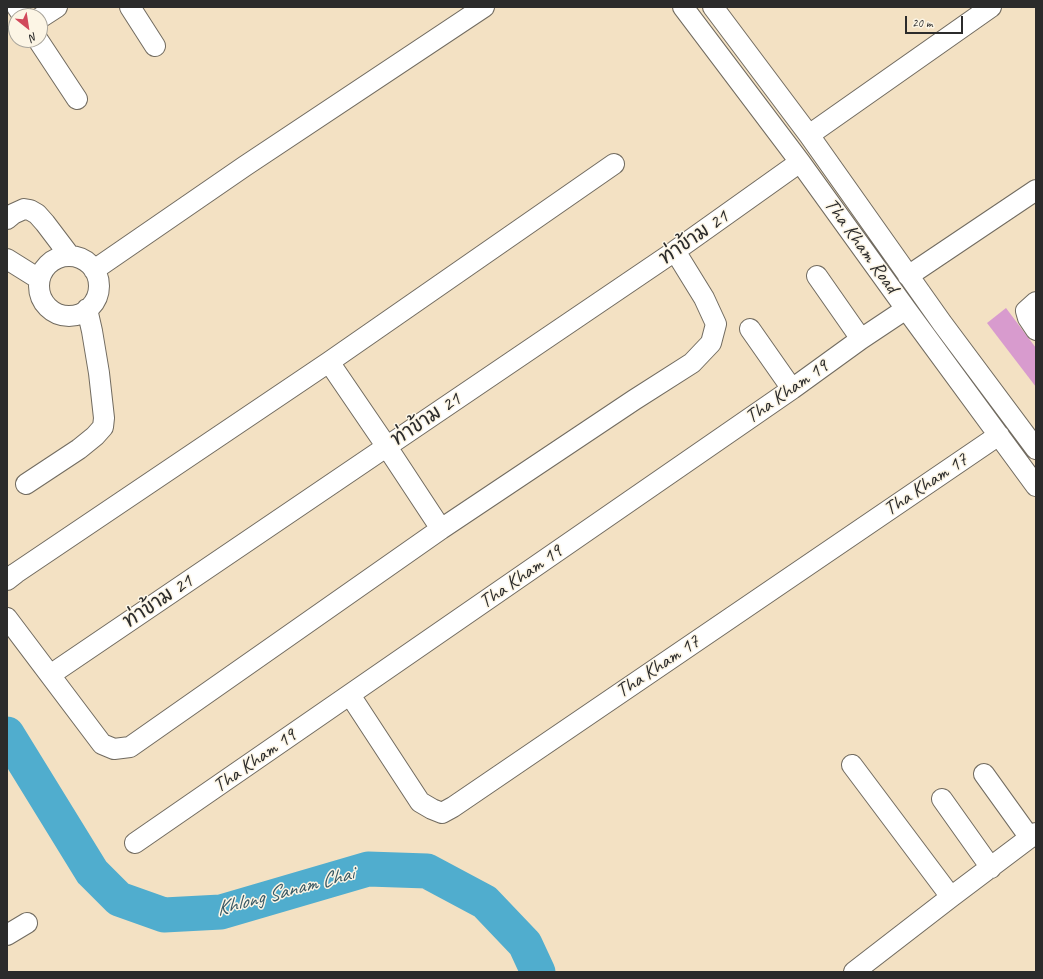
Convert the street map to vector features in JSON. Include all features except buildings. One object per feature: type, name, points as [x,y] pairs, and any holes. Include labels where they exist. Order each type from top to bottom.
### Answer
[{"type":"street","points":[[48,13],[57,7]]},
{"type":"street","points":[[130,7],[154,46]]},
{"type":"street","points":[[94,270],[245,166],[484,7]]},
{"type":"street","name":"Tha Kham Road","points":[[683,7],[800,162],[1036,486]]},
{"type":"street","points":[[808,136],[991,7]]},
{"type":"street","name":"Tha Kham Road","points":[[716,8],[908,276],[1036,449]]},
{"type":"street","points":[[43,48],[77,98]]},
{"type":"street","name":"ท่าข้าม 21","points":[[50,675],[675,251],[800,162]]},
{"type":"street","points":[[7,580],[329,362],[614,164]]},
{"type":"street","points":[[908,276],[1036,190]]},
{"type":"street","points":[[7,218],[24,209],[30,210],[37,214],[70,256]]},
{"type":"street","points":[[7,618],[102,744],[114,749],[130,747],[441,529],[692,363],[711,343],[716,324],[704,298],[675,251]]},
{"type":"street","points":[[62,256],[70,256],[78,257],[90,265],[94,270],[99,287],[97,296],[87,309],[78,314],[67,316],[57,314],[48,308],[42,300],[39,290],[39,279],[47,265],[62,256]]},
{"type":"street","points":[[7,259],[39,279]]},
{"type":"street","points":[[817,276],[861,339]]},
{"type":"street","points":[[1036,302],[1026,311],[1028,318],[1036,330]]},
{"type":"street","points":[[26,484],[79,449],[95,436],[103,427],[104,418],[99,373],[87,309]]},
{"type":"street","name":"Tha Kham 19","points":[[135,844],[906,309]]},
{"type":"street","points":[[750,329],[792,389]]},
{"type":"street","points":[[329,362],[387,446],[441,529]]},
{"type":"street","name":"Tha Kham 17","points":[[350,696],[420,802],[442,813],[453,807],[999,435]]},
{"type":"street","points":[[852,765],[951,897]]},
{"type":"street","points":[[854,972],[1033,836],[984,774]]},
{"type":"street","points":[[942,799],[990,868]]},
{"type":"street","points":[[7,935],[27,923]]},
{"type":"waterway","name":"Khlong Sanam Chai","points":[[7,734],[92,872],[119,899],[164,915],[221,912],[368,869],[427,871],[485,902],[525,944],[538,972]]}]
